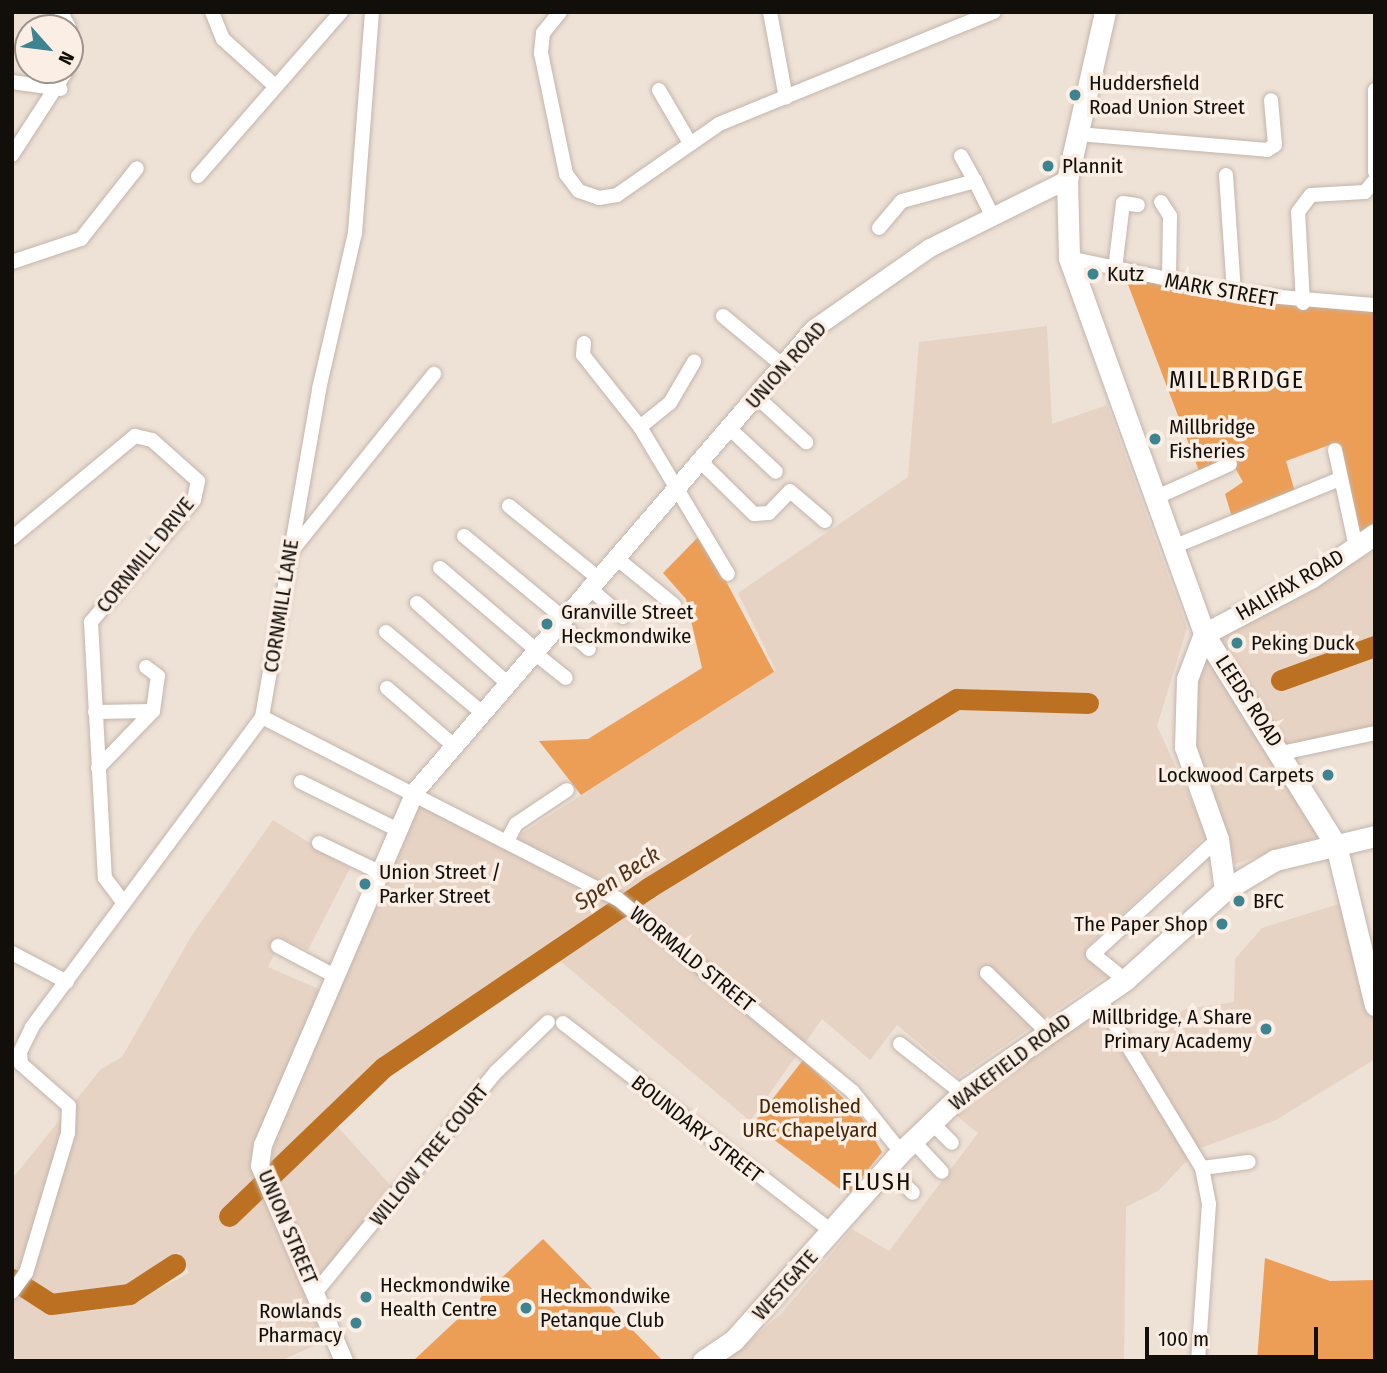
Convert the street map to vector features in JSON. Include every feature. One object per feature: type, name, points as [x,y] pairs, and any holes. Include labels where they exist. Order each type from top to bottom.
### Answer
[{"type":"main road","name":"LEEDS ROAD","points":[[1104,12],[1068,180],[1069,258],[1204,634],[1282,753],[1336,845],[1375,1005]]},
{"type":"main road","name":"HALIFAX ROAD","points":[[1204,634],[1375,534]]},
{"type":"main road","points":[[1204,634],[1187,679],[1184,725],[1218,839],[1225,890]]},
{"type":"main road","name":"WAKEFIELD ROAD","points":[[859,1201],[900,1154],[962,1093],[1045,1030],[1125,980],[1225,890],[1275,860],[1375,836]]},
{"type":"main road","name":"WESTGATE","points":[[704,1361],[734,1340],[859,1201]]},
{"type":"street","points":[[212,12],[223,39],[275,86]]},
{"type":"street","points":[[198,176],[341,12]]},
{"type":"street","name":"CORNMILL LANE","points":[[13,1291],[26,1273],[68,1133],[69,1106],[21,1064],[32,1027],[262,718],[289,553],[355,233],[372,12]]},
{"type":"street","points":[[560,12],[542,33],[541,54],[566,174],[579,191],[599,198],[617,195],[719,124],[993,12]]},
{"type":"street","points":[[770,12],[786,98]]},
{"type":"street","points":[[12,82],[61,89]]},
{"type":"street","points":[[12,155],[63,84]]},
{"type":"street","points":[[659,90],[691,143]]},
{"type":"street","points":[[1375,90],[1375,172]]},
{"type":"street","points":[[1078,134],[1267,150],[1275,145],[1271,100]]},
{"type":"street","points":[[961,156],[993,217]]},
{"type":"street","points":[[12,262],[81,239],[133,185],[137,167]]},
{"type":"street","points":[[1226,175],[1234,293]]},
{"type":"street","name":"UNION ROAD","points":[[415,792],[505,681],[814,329],[868,287],[993,217],[1068,180]]},
{"type":"street","points":[[1303,303],[1298,212],[1311,195],[1365,191],[1375,180]]},
{"type":"street","points":[[879,228],[902,201],[975,181]]},
{"type":"street","points":[[1161,202],[1170,216],[1169,281]]},
{"type":"street","points":[[1115,269],[1124,204],[1138,205]]},
{"type":"street","name":"MARK STREET","points":[[1069,258],[1234,293],[1303,303],[1375,305]]},
{"type":"street","points":[[723,316],[782,365]]},
{"type":"street","points":[[584,342],[583,355],[640,428],[677,485],[728,574]]},
{"type":"street","points":[[640,428],[670,403],[694,362]]},
{"type":"street","points":[[289,553],[434,374]]},
{"type":"street","points":[[757,397],[807,442]]},
{"type":"street","points":[[729,428],[776,472]]},
{"type":"street","name":"CORNMILL DRIVE","points":[[12,538],[135,436],[152,440],[198,481],[194,500],[91,622],[105,878],[124,903]]},
{"type":"street","points":[[1335,450],[1356,547]]},
{"type":"street","points":[[699,460],[754,513],[769,513],[790,491],[825,521]]},
{"type":"street","points":[[1157,497],[1230,464]]},
{"type":"street","points":[[1173,547],[1340,479]]},
{"type":"street","points":[[509,506],[592,582],[623,617]]},
{"type":"street","points":[[464,536],[589,649]]},
{"type":"street","points":[[615,556],[674,605]]},
{"type":"street","points":[[440,568],[566,678]]},
{"type":"street","points":[[417,603],[505,681]]},
{"type":"street","points":[[386,632],[480,711]]},
{"type":"street","points":[[98,768],[153,711],[158,677],[146,667]]},
{"type":"street","points":[[387,688],[453,746]]},
{"type":"street","points":[[95,712],[153,711]]},
{"type":"street","name":"WORMALD STREET","points":[[262,718],[415,792],[618,899],[852,1091],[900,1154]]},
{"type":"street","points":[[1282,753],[1375,733]]},
{"type":"street","points":[[301,782],[398,830]]},
{"type":"street","points":[[507,841],[516,824],[567,790]]},
{"type":"street","name":"UNION STREET","points":[[344,1361],[268,1190],[260,1166],[335,976],[415,792]]},
{"type":"street","points":[[1125,980],[1093,954],[1218,839]]},
{"type":"street","points":[[318,843],[379,873]]},
{"type":"street","points":[[278,946],[335,976]]},
{"type":"street","points":[[12,953],[67,982]]},
{"type":"street","points":[[987,973],[1045,1030]]},
{"type":"street","points":[[1099,998],[1202,1168],[1209,1204],[1198,1361]]},
{"type":"street","name":"WILLOW TREE COURT","points":[[315,1293],[496,1072],[548,1022]]},
{"type":"street","name":"BOUNDARY STREET","points":[[563,1023],[832,1232]]},
{"type":"street","points":[[900,1044],[962,1093]]},
{"type":"street","points":[[932,1123],[952,1143]]},
{"type":"street","points":[[900,1154],[942,1172]]},
{"type":"street","points":[[900,1154],[913,1193]]},
{"type":"street","points":[[1202,1168],[1249,1162]]},
{"type":"shaded area","points":[[1047,326],[1052,424],[1107,405],[1187,628],[1157,726],[1207,835],[1086,948],[1109,974],[959,1077],[897,1025],[870,1060],[822,1019],[750,1121],[546,949],[415,1036],[322,1119],[327,1115],[394,1189],[320,1275],[303,1285],[327,1340],[280,1361],[12,1361],[12,1302],[21,1297],[48,1314],[85,1312],[128,1305],[189,1273],[179,1252],[143,1284],[55,1301],[24,1277],[12,1292],[12,1179],[101,1069],[122,1057],[192,935],[273,820],[350,868],[308,950],[282,938],[268,967],[321,990],[256,1139],[254,1174],[270,1165],[275,1140],[420,804],[514,852],[522,833],[776,671],[738,593],[908,477],[919,342]]},
{"type":"shaded area","points":[[1375,551],[1375,727],[1286,746],[1218,636]]},
{"type":"shaded area","points":[[1201,651],[1209,659],[1319,837],[1235,864],[1190,731]]},
{"type":"shaded area","points":[[1351,900],[1375,1005],[1375,1059],[1276,1120],[1198,1149],[1158,1191],[1126,1207],[1124,1361],[726,1361],[781,1314],[852,1229],[889,1251],[978,1133],[953,1113],[1011,1061],[1098,1003],[1131,1049],[1185,1009],[1234,1002],[1235,959],[1262,928]]},
{"type":"green space","points":[[1124,274],[1301,307],[1375,308],[1375,531],[1359,543],[1338,450],[1332,444],[1286,461],[1295,492],[1232,517],[1225,494],[1243,482],[1233,464],[1201,476]]},
{"type":"green space","points":[[701,534],[774,672],[581,795],[539,741],[588,739],[702,668],[686,599],[663,573]]},
{"type":"green space","name":"Demolished URC Chapelyard","points":[[803,1060],[859,1113],[882,1152],[848,1195],[753,1124]]},
{"type":"green space","points":[[543,1239],[663,1361],[413,1361]]},
{"type":"green space","points":[[1265,1258],[1330,1281],[1375,1280],[1375,1361],[1257,1361]]},
{"type":"waterway","points":[[1281,680],[1375,646]]},
{"type":"waterway","name":"Spen Beck","points":[[229,1216],[384,1067],[648,888],[957,699],[1088,703]]},
{"type":"waterway","name":"Spen Beck","points":[[12,1279],[51,1304],[129,1294],[175,1264]]},
{"type":"place","name":"Huddersfield Road Union Street","points":[[1075,95]]},
{"type":"place","name":"Plannit","points":[[1048,166]]},
{"type":"place","name":"Kutz","points":[[1093,274]]},
{"type":"place","name":"Millbridge Fisheries","points":[[1155,439]]},
{"type":"place","name":"Granville Street Heckmondwike","points":[[547,624]]},
{"type":"place","name":"Peking Duck","points":[[1237,643]]},
{"type":"place","name":"Lockwood Carpets","points":[[1328,775]]},
{"type":"place","name":"Union Street / Parker Street","points":[[365,884]]},
{"type":"place","name":"BFC","points":[[1239,901]]},
{"type":"place","name":"The Paper Shop","points":[[1222,924]]},
{"type":"place","name":"Millbridge, A Share Primary Academy","points":[[1266,1029]]},
{"type":"place","name":"Heckmondwike Health Centre","points":[[366,1297]]},
{"type":"place","name":"Heckmondwike Petanque Club","points":[[526,1308]]},
{"type":"place","name":"Rowlands Pharmacy","points":[[356,1323]]},
{"type":"district","name":"MILLBRIDGE","points":[[1237,381]]},
{"type":"district","name":"FLUSH","points":[[877,1183]]}]
